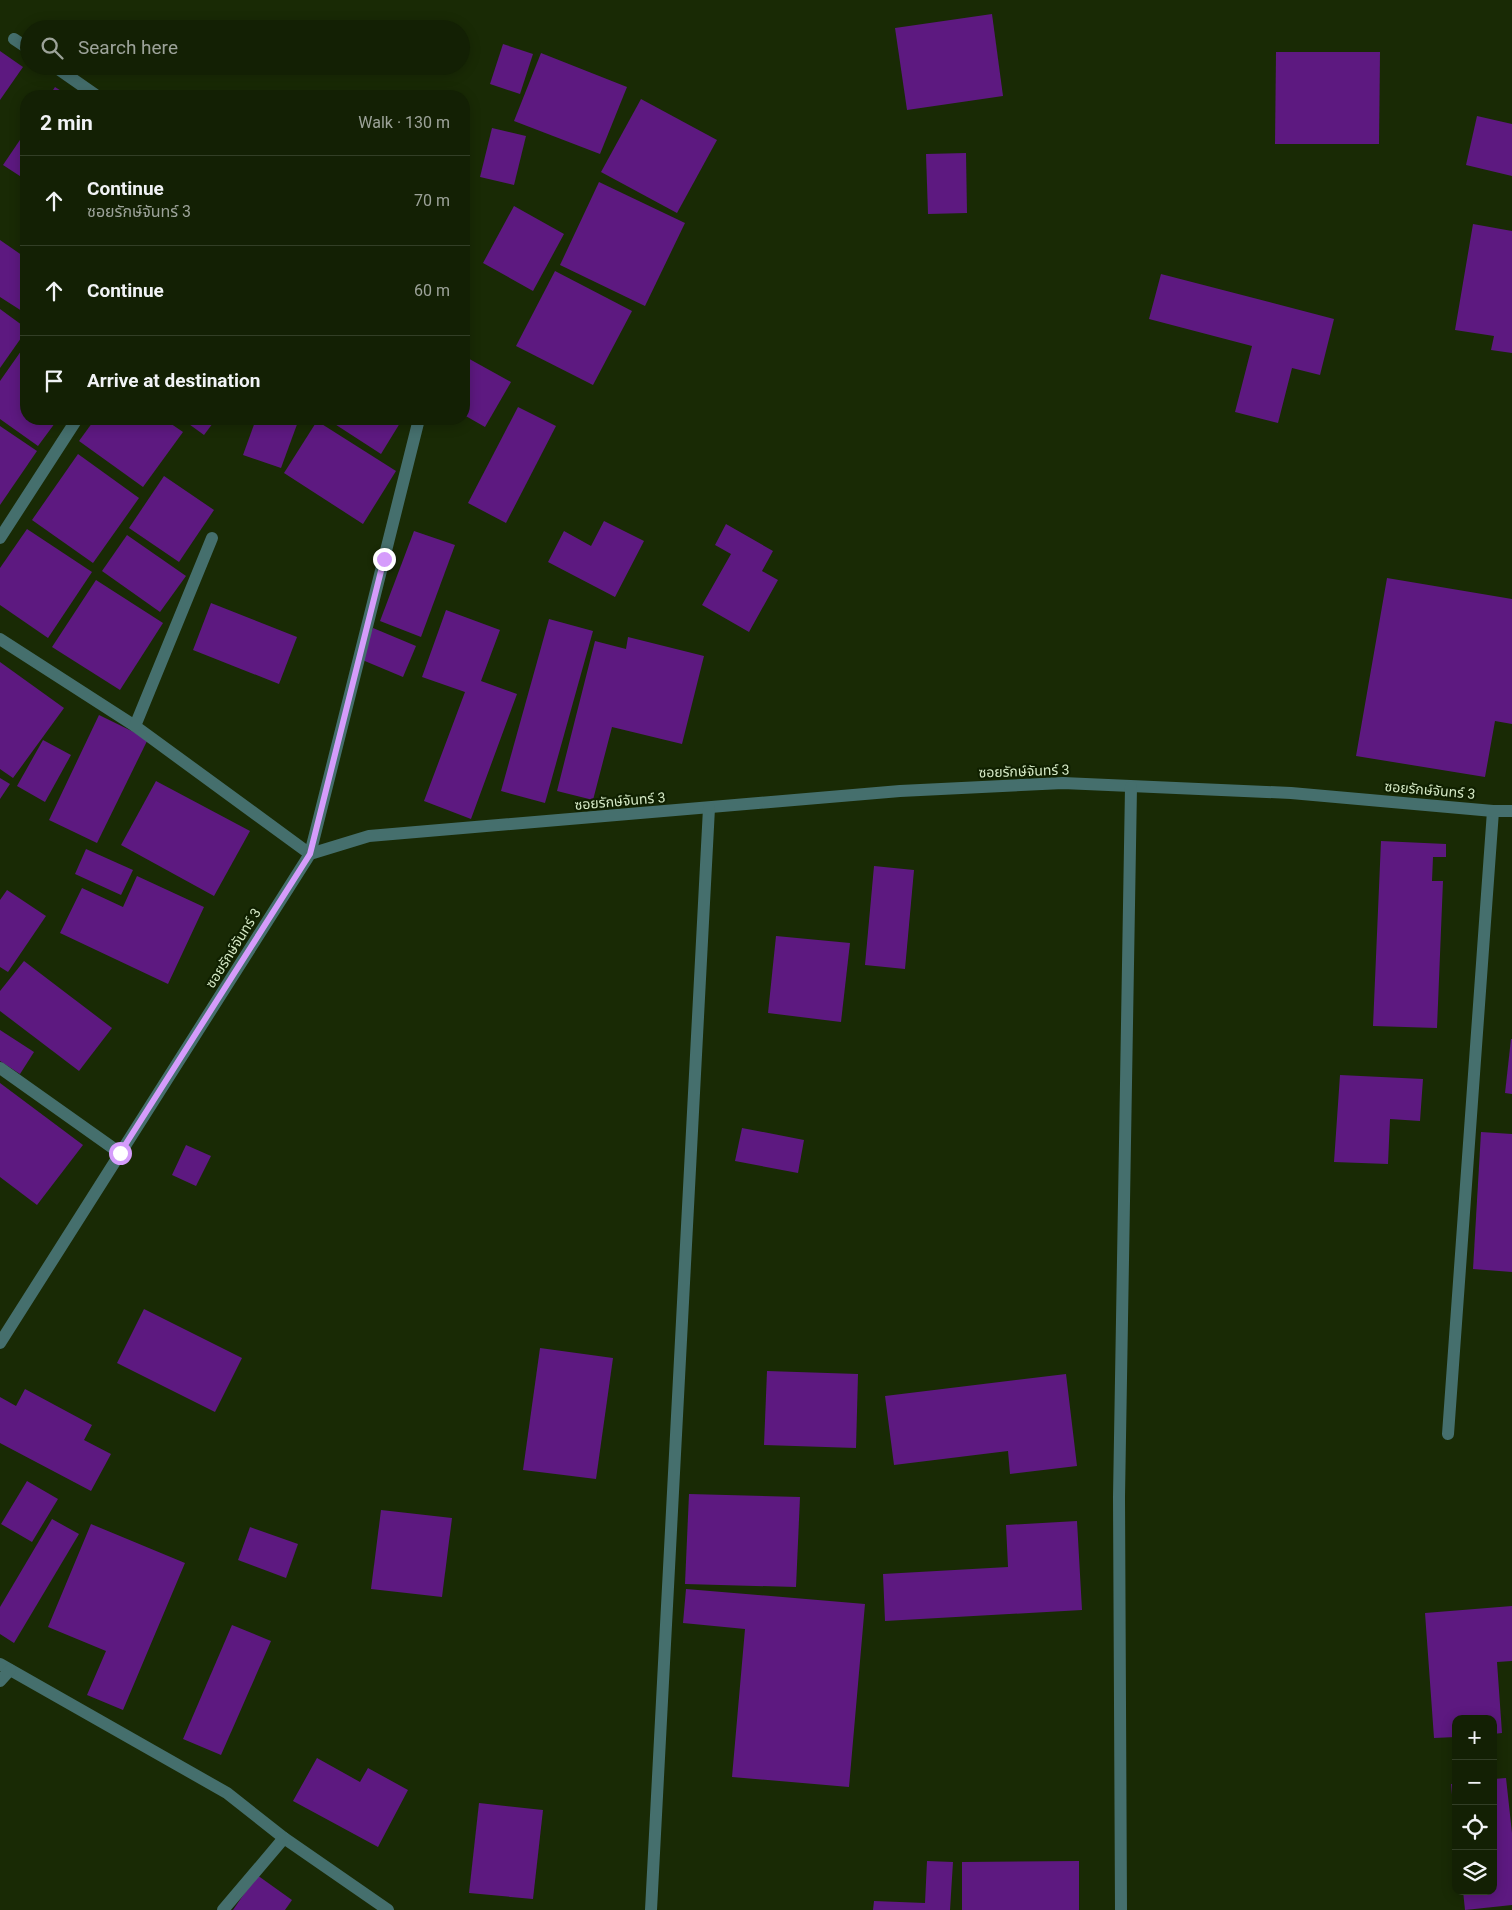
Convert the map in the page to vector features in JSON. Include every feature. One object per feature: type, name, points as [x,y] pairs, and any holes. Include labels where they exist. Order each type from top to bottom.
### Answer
[{"type":"street","points":[[14,39],[20,43]]},
{"type":"street","points":[[67,75],[88,90]]},
{"type":"street","points":[[0,538],[73,425]]},
{"type":"street","points":[[0,639],[135,726],[310,854],[417,425]]},
{"type":"street","points":[[135,726],[212,538]]},
{"type":"street","name":"ซอยรักษ์จันทร์ 3","points":[[0,1343],[310,854],[369,836],[919,790],[1062,783],[1291,793],[1493,811],[1512,811]]},
{"type":"street","points":[[1121,1910],[1119,1497],[1131,787]]},
{"type":"street","points":[[651,1910],[709,808]]},
{"type":"street","points":[[1448,1434],[1493,811]]},
{"type":"street","points":[[0,1068],[120,1153]]},
{"type":"street","points":[[0,1681],[5,1667],[227,1794],[284,1838],[388,1910]]},
{"type":"street","points":[[223,1910],[284,1838]]},
{"type":"building","points":[[992,14],[1003,96],[907,110],[895,28]]},
{"type":"building","points":[[503,44],[533,54],[520,94],[490,84]]},
{"type":"building","points":[[0,51],[20,65],[20,71],[0,100]]},
{"type":"building","points":[[1276,52],[1380,52],[1379,144],[1275,144]]},
{"type":"building","points":[[541,53],[627,87],[600,154],[514,121]]},
{"type":"building","points":[[641,99],[717,140],[677,213],[601,172]]},
{"type":"building","points":[[1477,116],[1512,124],[1512,176],[1466,165]]},
{"type":"building","points":[[492,128],[526,136],[514,185],[480,177]]},
{"type":"building","points":[[20,140],[20,176],[3,165]]},
{"type":"building","points":[[966,153],[967,213],[928,214],[926,154]]},
{"type":"building","points":[[599,182],[685,223],[645,306],[560,265]]},
{"type":"building","points":[[514,206],[564,234],[533,291],[483,263]]},
{"type":"building","points":[[1473,224],[1512,231],[1512,353],[1491,350],[1494,336],[1455,330]]},
{"type":"building","points":[[0,240],[20,254],[20,310],[0,297]]},
{"type":"building","points":[[555,271],[632,311],[593,385],[516,346]]},
{"type":"building","points":[[1161,274],[1334,319],[1320,375],[1292,368],[1278,423],[1235,412],[1252,346],[1149,319]]},
{"type":"building","points":[[0,309],[20,324],[20,340],[0,368]]},
{"type":"building","points":[[20,353],[20,425],[54,425],[38,446],[0,419],[0,381]]},
{"type":"building","points":[[470,359],[511,382],[485,427],[470,418]]},
{"type":"building","points":[[518,407],[556,426],[506,523],[468,503]]},
{"type":"building","points":[[91,425],[173,425],[183,432],[143,487],[79,441]]},
{"type":"building","points":[[190,425],[212,425],[204,435]]},
{"type":"building","points":[[254,425],[297,425],[281,468],[243,455]]},
{"type":"building","points":[[314,425],[323,425],[396,471],[363,524],[284,473]]},
{"type":"building","points":[[336,425],[399,425],[381,454]]},
{"type":"building","points":[[0,426],[37,451],[0,505]]},
{"type":"building","points":[[78,454],[139,498],[93,563],[32,520]]},
{"type":"building","points":[[164,476],[214,510],[179,562],[129,528]]},
{"type":"building","points":[[604,521],[644,541],[615,597],[548,562],[564,531],[591,546]]},
{"type":"building","points":[[726,524],[773,551],[762,571],[778,580],[749,632],[702,605],[731,554],[715,545]]},
{"type":"building","points":[[27,529],[92,572],[48,638],[0,605],[0,568]]},
{"type":"building","points":[[414,531],[455,545],[421,637],[380,621]]},
{"type":"building","points":[[127,535],[186,576],[160,612],[102,571]]},
{"type":"building","points":[[1387,578],[1512,599],[1512,724],[1495,721],[1485,777],[1356,756]]},
{"type":"building","points":[[96,580],[163,623],[120,690],[52,647]]},
{"type":"building","points":[[211,603],[297,637],[279,684],[193,650]]},
{"type":"building","points":[[446,610],[500,630],[481,681],[517,694],[471,819],[424,801],[465,692],[422,677]]},
{"type":"building","points":[[549,619],[593,631],[545,803],[501,791]]},
{"type":"building","points":[[373,628],[416,646],[403,677],[360,659]]},
{"type":"building","points":[[628,637],[704,656],[682,744],[612,727],[593,800],[557,791],[595,641],[626,649]]},
{"type":"building","points":[[0,662],[64,708],[13,778],[0,769]]},
{"type":"building","points":[[99,715],[148,739],[97,843],[49,820]]},
{"type":"building","points":[[43,740],[71,755],[45,802],[17,786]]},
{"type":"building","points":[[0,778],[10,784],[0,799]]},
{"type":"building","points":[[156,781],[250,831],[214,896],[121,845]]},
{"type":"building","points":[[1381,841],[1446,844],[1446,857],[1433,857],[1432,881],[1443,881],[1437,1028],[1373,1026]]},
{"type":"building","points":[[86,849],[133,870],[121,895],[75,874]]},
{"type":"building","points":[[874,866],[914,870],[905,969],[865,965]]},
{"type":"building","points":[[137,876],[204,907],[168,984],[60,933],[82,888],[123,907]]},
{"type":"building","points":[[7,890],[46,916],[8,972],[0,967],[0,900]]},
{"type":"building","points":[[776,936],[850,943],[841,1022],[768,1013]]},
{"type":"building","points":[[24,961],[112,1028],[79,1071],[0,1011],[0,991]]},
{"type":"building","points":[[0,1030],[34,1052],[20,1074],[0,1061]]},
{"type":"building","points":[[1512,1039],[1512,1094],[1505,1093]]},
{"type":"building","points":[[1340,1075],[1423,1079],[1420,1121],[1390,1119],[1388,1164],[1334,1162]]},
{"type":"building","points":[[0,1083],[83,1145],[37,1205],[0,1177]]},
{"type":"building","points":[[742,1128],[804,1140],[798,1173],[735,1161]]},
{"type":"building","points":[[1481,1132],[1512,1134],[1512,1272],[1473,1269]]},
{"type":"building","points":[[186,1145],[211,1156],[196,1186],[172,1175]]},
{"type":"building","points":[[144,1309],[242,1358],[215,1412],[117,1363]]},
{"type":"building","points":[[540,1348],[613,1358],[596,1479],[523,1470]]},
{"type":"building","points":[[767,1371],[858,1374],[856,1448],[764,1445]]},
{"type":"building","points":[[1066,1374],[1077,1466],[1010,1474],[1008,1451],[894,1465],[885,1396]]},
{"type":"building","points":[[25,1389],[92,1425],[84,1440],[111,1454],[91,1491],[0,1443],[0,1397],[16,1406]]},
{"type":"building","points":[[27,1481],[58,1499],[32,1542],[1,1524]]},
{"type":"building","points":[[689,1494],[800,1497],[796,1587],[685,1584]]},
{"type":"building","points":[[381,1510],[452,1518],[442,1597],[371,1589]]},
{"type":"building","points":[[52,1519],[79,1534],[14,1643],[0,1634],[0,1607]]},
{"type":"building","points":[[1077,1521],[1082,1610],[885,1621],[883,1574],[1008,1567],[1006,1525]]},
{"type":"building","points":[[91,1524],[185,1563],[123,1710],[87,1695],[106,1651],[48,1627]]},
{"type":"building","points":[[250,1527],[298,1544],[286,1578],[238,1560]]},
{"type":"building","points":[[686,1589],[865,1604],[849,1787],[732,1777],[745,1629],[683,1623]]},
{"type":"building","points":[[1512,1606],[1512,1661],[1497,1662],[1502,1733],[1497,1734],[1497,1715],[1452,1715],[1452,1737],[1434,1738],[1425,1613]]},
{"type":"building","points":[[232,1625],[271,1641],[221,1755],[183,1739]]},
{"type":"building","points":[[317,1758],[360,1782],[368,1768],[408,1790],[378,1847],[293,1801]]},
{"type":"building","points":[[1506,1778],[1512,1833],[1512,1905],[1465,1910],[1463,1895],[1497,1895],[1497,1779]]},
{"type":"building","points":[[479,1803],[543,1810],[533,1899],[469,1893]]},
{"type":"building","points":[[927,1861],[953,1862],[950,1910],[873,1910],[874,1901],[925,1903]]},
{"type":"building","points":[[1079,1861],[1079,1910],[962,1910],[962,1862]]},
{"type":"building","points":[[257,1875],[292,1900],[285,1910],[233,1910]]},
{"type":"route","points":[[120,1153],[310,854],[384,559]]}]
